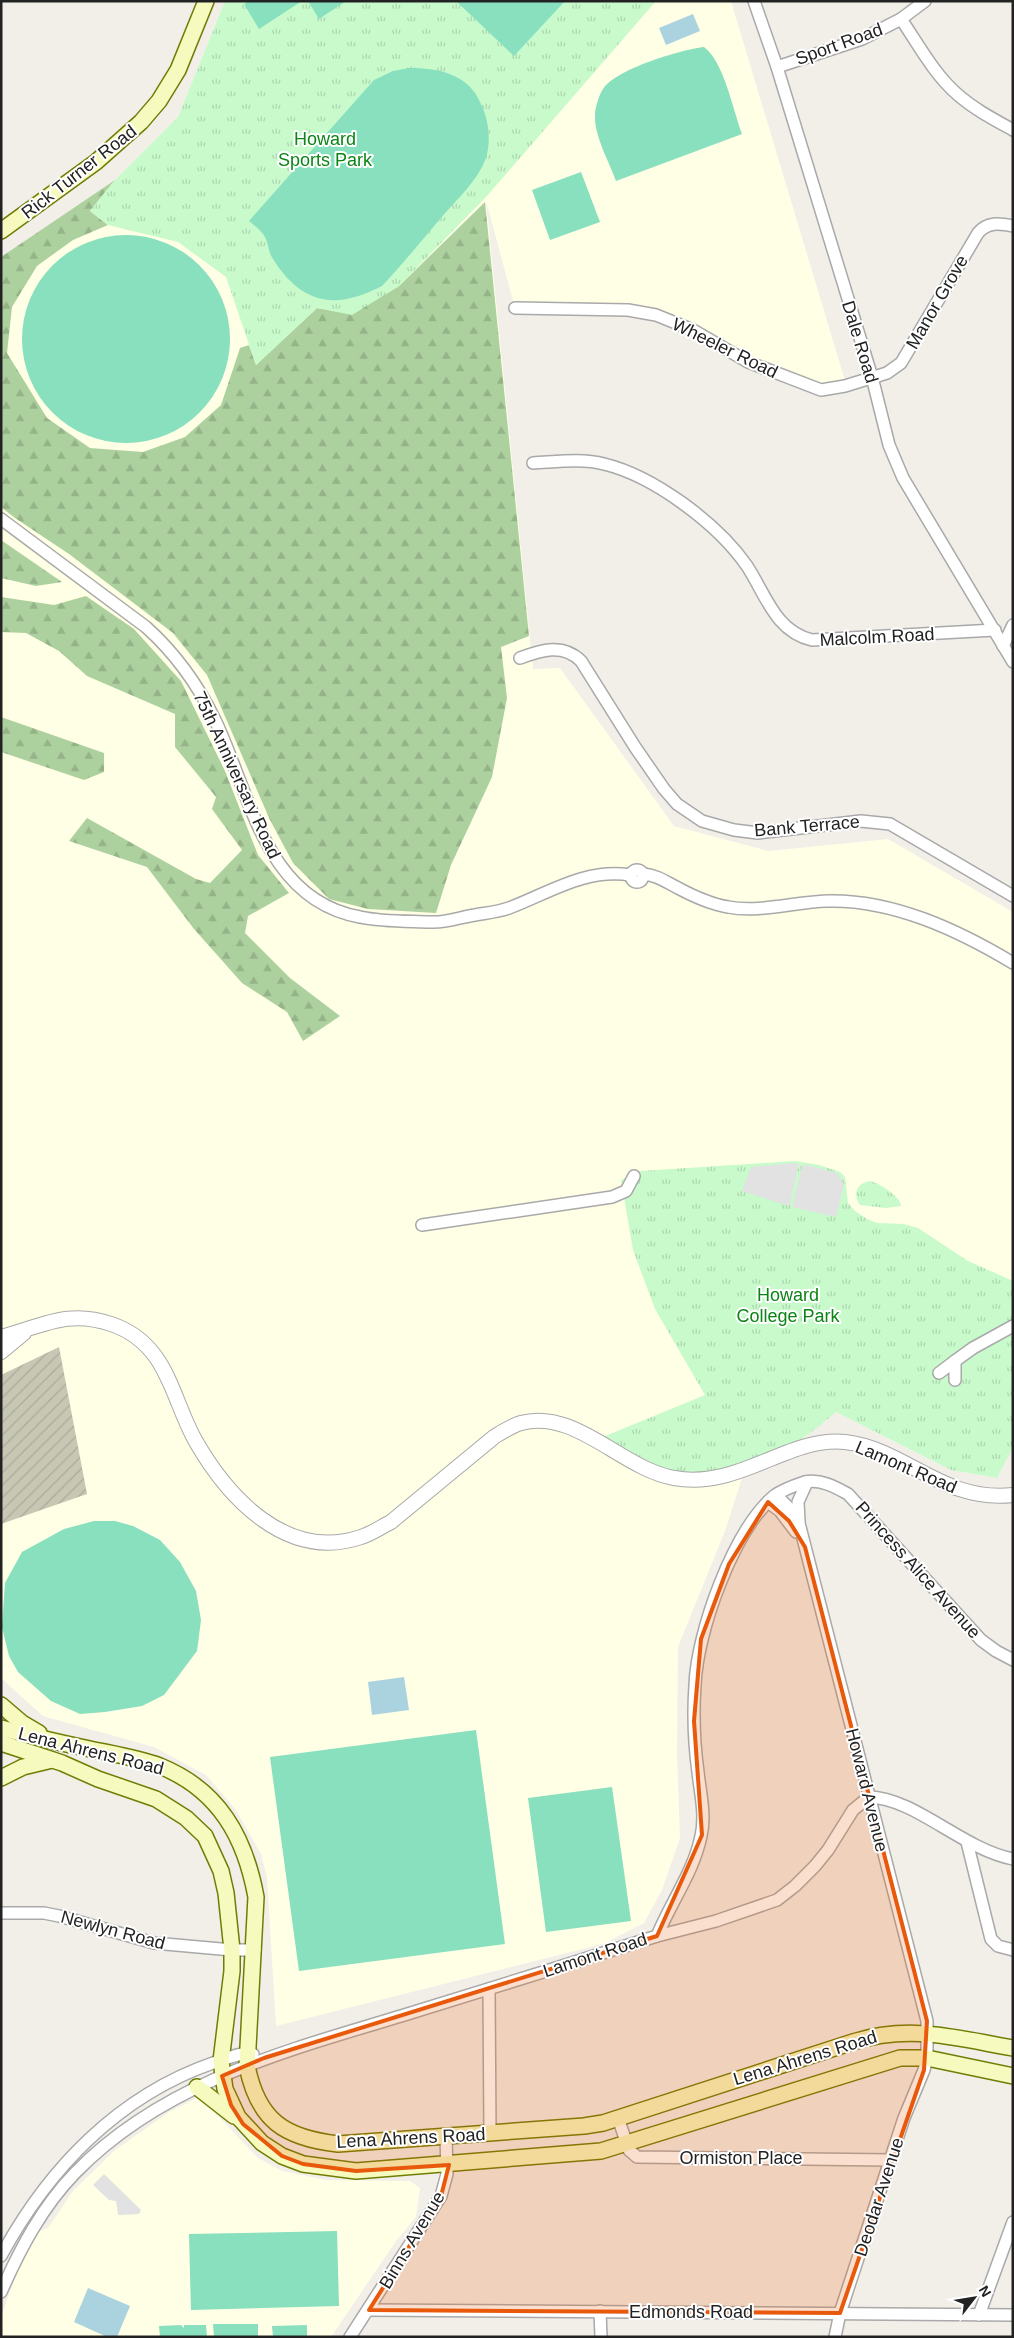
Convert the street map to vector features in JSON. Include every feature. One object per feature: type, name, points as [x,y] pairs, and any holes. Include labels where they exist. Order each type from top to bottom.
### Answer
[{"type":"main road","name":"Rick Turner Road","points":[[1,231],[96,162],[141,122],[159,101],[178,70],[206,1]]},
{"type":"main road","points":[[1,1705],[22,1723],[53,1741]]},
{"type":"main road","name":"Lena Ahrens Road","points":[[1,1728],[145,1762],[175,1773],[195,1786],[223,1812],[242,1844],[256,1897],[248,2059],[251,2083],[259,2102],[281,2127],[297,2136],[338,2144],[584,2126],[618,2118],[874,2035],[907,2032],[1013,2048]]},
{"type":"main road","name":"Lena Ahrens Road","points":[[1,1743],[54,1760],[91,1776],[156,1799],[186,1818],[205,1836],[221,1871],[226,1893],[232,1950],[232,1971],[220,2061],[222,2076],[231,2105],[243,2124],[262,2143],[282,2156],[303,2164],[356,2171],[601,2151],[900,2058],[927,2058],[1013,2076]]},
{"type":"main road","points":[[91,1776],[98,1751]]},
{"type":"main road","points":[[1,1778],[23,1767],[54,1760]]},
{"type":"main road","points":[[763,2071],[771,2098]]},
{"type":"main road","points":[[197,2087],[243,2124]]},
{"type":"street","name":"Dale Road","points":[[754,1],[777,67],[872,376],[889,445],[903,478],[1013,662]]},
{"type":"street","name":"Sport Road","points":[[777,67],[862,39],[901,19],[926,1]]},
{"type":"street","points":[[901,19],[926,56],[956,93],[973,107],[1013,130]]},
{"type":"street","name":"Manor Grove","points":[[872,376],[887,373],[901,363],[969,244],[986,226],[999,224],[1013,226]]},
{"type":"street","name":"Wheeler Road","points":[[515,308],[628,310],[656,315],[693,330],[748,362],[821,390],[845,386],[872,376]]},
{"type":"street","name":"Malcolm Road","points":[[533,463],[603,463],[624,470],[666,494],[724,538],[746,566],[781,622],[799,637],[812,640],[995,630]]},
{"type":"street","name":"75th Anniversary Road","points":[[1,519],[146,627],[164,643],[193,682],[214,718],[256,824],[278,862],[299,886],[328,906],[359,917],[440,923],[502,911],[583,878],[612,873],[630,875],[635,882],[642,877],[662,878],[699,898],[730,908],[827,901],[888,908],[912,915],[964,937],[1013,964]]},
{"type":"street","points":[[1003,646],[1013,625]]},
{"type":"street","name":"Bank Terrace","points":[[520,658],[536,652],[555,649],[574,654],[581,661],[635,748],[664,789],[677,804],[702,821],[734,830],[758,833],[861,821],[890,824],[900,828],[1013,896]]},
{"type":"street","points":[[422,1225],[612,1198],[626,1191],[634,1176]]},
{"type":"street","name":"Lamont Road","points":[[26,1330],[58,1319],[68,1317],[86,1318],[114,1325],[141,1342],[153,1353],[167,1373],[195,1439],[228,1486],[250,1510],[266,1523],[280,1532],[299,1538],[344,1541],[376,1530],[391,1522],[494,1437],[512,1426],[530,1421],[556,1423],[577,1430],[643,1469],[675,1479],[710,1479],[730,1475],[814,1444],[846,1442],[877,1451],[946,1485],[963,1491],[980,1495],[1013,1495]]},
{"type":"street","points":[[938,1373],[973,1348],[1013,1326]]},
{"type":"street","points":[[1,1337],[26,1330]]},
{"type":"street","points":[[1,1352],[26,1330]]},
{"type":"street","points":[[955,1361],[955,1380]]},
{"type":"street","points":[[772,1499],[807,1482]]},
{"type":"street","name":"Howard Avenue","points":[[807,1482],[798,1502],[799,1523],[927,2021],[927,2058]]},
{"type":"street","name":"Princess Alice Avenue","points":[[807,1482],[822,1482],[848,1494],[981,1640],[1013,1660]]},
{"type":"street","name":"Lamont Road","points":[[248,2059],[264,2058],[657,1936],[692,1865],[702,1835],[703,1808],[694,1722],[695,1682],[701,1638],[713,1602],[729,1564],[747,1532],[772,1499]]},
{"type":"street","name":"Howard Avenue","points":[[772,1499],[789,1508],[799,1523]]},
{"type":"street","name":"Howard Avenue","points":[[772,1499],[789,1521],[805,1547]]},
{"type":"street","points":[[657,1936],[716,1921],[777,1900],[795,1886],[815,1866],[828,1850],[853,1810],[869,1797],[879,1797],[900,1804],[967,1842],[999,1856],[1013,1859]]},
{"type":"street","points":[[967,1842],[991,1939],[998,1946],[1013,1950]]},
{"type":"street","name":"Newlyn Road","points":[[1,1913],[44,1913],[154,1943],[232,1950],[254,1950]]},
{"type":"street","points":[[488,1989],[490,2134]]},
{"type":"street","name":"Deodar Avenue","points":[[834,2337],[840,2313],[891,2160],[927,2058]]},
{"type":"street","points":[[1,2256],[47,2183],[78,2149],[105,2125],[145,2097],[197,2069],[220,2061],[248,2059]]},
{"type":"street","points":[[1,2292],[21,2248],[47,2207],[88,2160],[130,2126],[163,2104],[222,2076],[248,2059]]},
{"type":"street","points":[[618,2118],[626,2144]]},
{"type":"street","name":"Binns Avenue","points":[[350,2337],[441,2196],[445,2186],[447,2165],[446,2136]]},
{"type":"street","name":"Ormiston Place","points":[[626,2144],[629,2150],[637,2157],[648,2159],[798,2158],[891,2160]]},
{"type":"street","points":[[78,2149],[88,2160]]},
{"type":"street","points":[[979,2315],[1013,2222]]},
{"type":"street","points":[[9,2242],[21,2248]]},
{"type":"street","name":"Edmonds Road","points":[[368,2310],[1013,2315]]},
{"type":"street","points":[[600,2311],[601,2337]]},
{"type":"highlighted area","points":[[768,1502],[789,1521],[805,1547],[927,2021],[924,2070],[840,2313],[369,2310],[441,2196],[449,2165],[356,2171],[303,2164],[282,2156],[243,2124],[231,2105],[222,2076],[264,2058],[657,1936],[702,1835],[694,1721],[701,1639],[729,1564]]},
{"type":"shaded area","points":[[225,1],[731,1],[846,384],[819,391],[656,315],[515,308],[486,201],[533,669],[560,668],[674,826],[769,851],[888,839],[1013,912],[1013,1443],[997,1478],[951,1470],[836,1412],[802,1439],[746,1466],[725,1531],[678,1647],[677,1754],[680,1838],[662,1890],[644,1923],[603,1944],[276,2026],[267,1877],[261,1854],[236,1810],[206,1775],[154,1747],[43,1716],[1,1678],[1,257],[115,180],[178,117]]},
{"type":"shaded area","points":[[799,1164],[789,1206],[742,1191],[751,1167]]},
{"type":"shaded area","points":[[806,1165],[837,1173],[844,1184],[836,1217],[792,1207],[802,1166]]},
{"type":"shaded area","points":[[59,1347],[87,1494],[1,1524],[1,1375]]},
{"type":"shaded area","points":[[197,2098],[203,2100],[258,2158],[282,2171],[326,2180],[410,2181],[420,2188],[416,2217],[396,2241],[331,2337],[1,2337],[2,2314],[23,2256],[37,2232],[48,2228],[73,2191],[114,2151],[169,2112]]},
{"type":"shaded area","points":[[104,2174],[141,2210],[139,2214],[118,2215],[116,2201],[109,2200],[93,2185]]},
{"type":"green space","name":"Howard Sports Park","points":[[225,1],[656,1],[486,197],[399,286],[352,315],[317,308],[256,365],[226,277],[178,242],[108,225],[90,211],[115,180],[178,117]]},
{"type":"green space","points":[[249,1],[302,1],[259,29],[244,4]]},
{"type":"green space","points":[[308,1],[346,1],[319,19]]},
{"type":"green space","points":[[456,1],[565,1],[514,56]]},
{"type":"green space","points":[[704,47],[711,54],[722,75],[742,134],[616,181],[599,140],[595,123],[596,105],[603,89],[621,74],[634,68],[665,56]]},
{"type":"green space","points":[[409,68],[430,69],[450,74],[467,84],[474,92],[483,108],[488,127],[489,141],[484,163],[474,180],[382,286],[365,294],[335,300],[321,299],[308,294],[296,286],[284,274],[271,256],[264,235],[249,221],[374,80],[393,71]]},
{"type":"green space","points":[[581,172],[600,222],[550,240],[532,190]]},
{"type":"green space","points":[[115,180],[90,211],[108,225],[73,240],[37,266],[12,307],[7,353],[47,418],[90,448],[143,452],[185,437],[221,405],[240,348],[249,345],[256,365],[317,308],[352,314],[399,286],[485,202],[529,636],[501,647],[507,698],[492,777],[451,865],[436,913],[368,909],[329,899],[293,863],[270,820],[207,675],[173,633],[69,554],[1,507],[1,257]]},
{"type":"green space","points":[[126,235],[146,237],[166,243],[192,259],[206,273],[222,299],[228,319],[230,339],[228,359],[222,379],[206,405],[192,419],[166,435],[146,441],[126,443],[106,441],[86,435],[60,419],[46,405],[30,379],[24,359],[22,339],[24,319],[30,299],[46,273],[60,259],[86,243],[106,237]]},
{"type":"green space","points":[[1,540],[62,582],[36,586],[1,578]]},
{"type":"green space","points":[[86,596],[134,629],[181,681],[225,771],[258,855],[289,893],[248,916],[245,933],[290,978],[340,1016],[303,1041],[287,1012],[242,983],[194,929],[147,867],[69,841],[87,818],[196,879],[210,883],[242,850],[212,809],[216,797],[175,747],[175,714],[87,676],[59,651],[26,633],[1,632],[1,597],[54,605]]},
{"type":"green space","points":[[1,717],[104,753],[104,772],[84,780],[1,752]]},
{"type":"green space","name":"Howard College Park","points":[[795,1161],[819,1165],[840,1172],[845,1177],[848,1203],[855,1211],[867,1219],[877,1223],[904,1224],[918,1228],[968,1261],[1013,1281],[1013,1447],[997,1478],[951,1470],[836,1412],[816,1429],[790,1446],[758,1460],[721,1471],[686,1474],[672,1472],[634,1458],[598,1439],[705,1395],[655,1309],[633,1250],[621,1180],[641,1171]]},
{"type":"green space","points":[[870,1181],[879,1184],[889,1191],[900,1202],[901,1206],[886,1208],[860,1205],[856,1197],[857,1190],[862,1184]]},
{"type":"green space","points":[[94,1521],[115,1521],[133,1526],[160,1540],[180,1562],[196,1591],[201,1620],[197,1651],[164,1695],[142,1706],[80,1714],[51,1701],[18,1672],[9,1656],[2,1627],[5,1583],[22,1552],[64,1529]]},
{"type":"green space","points":[[476,1730],[505,1944],[299,1971],[270,1757]]},
{"type":"green space","points":[[612,1787],[631,1921],[546,1932],[528,1798]]},
{"type":"green space","points":[[337,2231],[339,2306],[191,2310],[189,2234]]},
{"type":"green space","points":[[213,2324],[258,2324],[258,2337],[214,2337]]},
{"type":"green space","points":[[181,2325],[184,2328],[184,2325],[206,2325],[207,2337],[160,2337],[159,2326]]},
{"type":"green space","points":[[307,2325],[307,2337],[273,2337],[272,2326]]},
{"type":"water","points":[[693,14],[700,31],[666,45],[659,28]]},
{"type":"water","points":[[404,1677],[409,1710],[372,1715],[368,1682]]},
{"type":"water","points":[[88,2288],[130,2306],[117,2337],[107,2337],[74,2322]]}]
